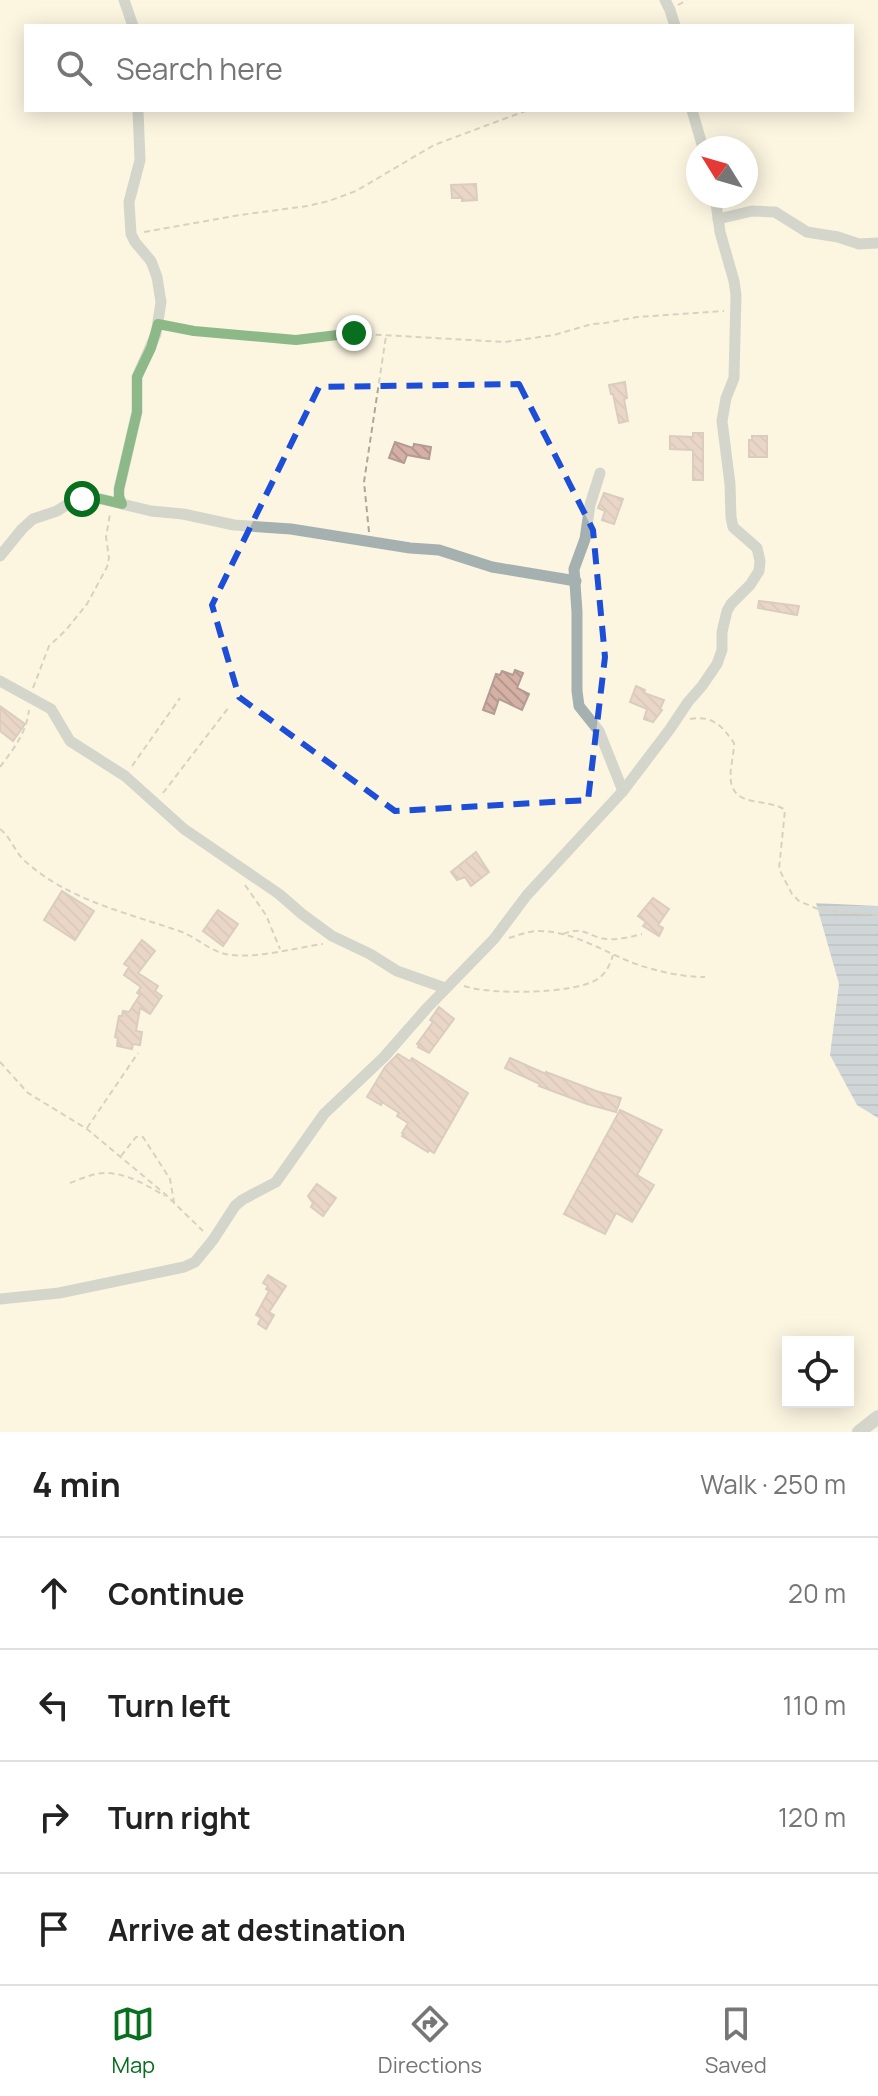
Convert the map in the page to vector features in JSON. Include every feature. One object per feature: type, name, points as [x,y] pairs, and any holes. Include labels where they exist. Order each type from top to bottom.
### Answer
[{"type":"street","points":[[124,0],[132,24]]},
{"type":"street","points":[[665,0],[674,24]]},
{"type":"street","points":[[118,503],[137,412],[137,377],[151,348],[161,302],[151,261],[131,234],[128,210],[140,160],[138,112]]},
{"type":"street","points":[[693,112],[700,136]]},
{"type":"street","points":[[0,1299],[59,1293],[184,1267],[195,1262],[235,1206],[276,1182],[324,1114],[384,1057],[489,944],[527,895],[623,791],[710,676],[722,650],[727,611],[750,585],[759,571],[760,561],[757,548],[732,525],[722,427],[724,406],[734,378],[734,281],[717,208]]},
{"type":"street","points":[[718,219],[752,211],[775,212],[807,232],[859,244],[878,243]]},
{"type":"street","points":[[600,473],[590,505],[585,539],[574,569],[578,701],[599,731],[623,791]]},
{"type":"street","points":[[0,556],[33,519],[76,500],[101,499],[234,525],[291,529],[439,550],[492,567],[576,581]]},
{"type":"street","points":[[0,681],[51,709],[70,741],[125,776],[193,835],[279,894],[332,936],[397,971],[448,985]]},
{"type":"street","points":[[859,1432],[878,1417]]},
{"type":"path","points":[[131,234],[329,201],[356,191],[434,145],[523,112]]},
{"type":"path","points":[[158,324],[194,331],[296,340],[347,333],[505,342],[637,317],[735,310]]},
{"type":"path","points":[[370,541],[364,482],[386,336]]},
{"type":"path","points":[[0,767],[27,725],[29,698],[49,646],[87,604],[107,567],[109,516],[118,503]]},
{"type":"path","points":[[125,776],[180,698]]},
{"type":"path","points":[[155,804],[229,707]]},
{"type":"path","points":[[691,719],[714,720],[721,724],[734,743],[730,777],[736,794],[754,801],[776,804],[785,810],[779,869],[792,894],[799,901],[820,910],[878,915]]},
{"type":"path","points":[[0,829],[27,864],[76,895],[185,934],[211,950],[233,955],[342,941]]},
{"type":"path","points":[[230,862],[266,915],[280,950]]},
{"type":"path","points":[[489,944],[541,931],[562,935],[663,971],[688,977],[705,977]]},
{"type":"path","points":[[562,935],[585,931],[606,940],[642,934]]},
{"type":"path","points":[[448,985],[520,992],[563,988],[596,980],[611,964],[613,954]]},
{"type":"path","points":[[87,1129],[138,1053]]},
{"type":"path","points":[[0,1062],[28,1093],[87,1129],[213,1240]]},
{"type":"path","points":[[120,1157],[136,1137],[143,1137],[170,1179],[174,1203]]},
{"type":"path","points":[[70,1183],[97,1174],[119,1175],[138,1181],[170,1199]]},
{"type":"highlighted area","points":[[519,384],[593,530],[605,657],[588,800],[395,811],[239,697],[212,605],[319,387]]},
{"type":"water","points":[[816,903],[878,906],[878,1118],[857,1105],[830,1055],[839,984]]},
{"type":"building","points":[[476,184],[477,200],[452,198],[451,185]]},
{"type":"building","points":[[625,382],[628,421],[619,423],[609,385]]},
{"type":"building","points":[[693,433],[703,433],[703,480],[693,480],[693,450],[670,449],[670,436],[693,437]]},
{"type":"building","points":[[752,436],[767,436],[767,457],[749,457],[749,440]]},
{"type":"building","points":[[395,442],[413,448],[414,444],[431,447],[429,459],[407,455],[404,463],[389,458]]},
{"type":"building","points":[[604,493],[623,499],[614,524],[602,520],[605,511],[598,508]]},
{"type":"building","points":[[759,601],[799,606],[797,615],[758,608]]},
{"type":"building","points":[[515,670],[523,673],[517,688],[529,694],[522,710],[499,699],[494,714],[483,710],[496,674],[500,675],[502,671],[513,675]]},
{"type":"building","points":[[636,686],[645,690],[644,693],[664,700],[662,710],[653,722],[644,719],[647,709],[630,702]]},
{"type":"building","points":[[0,706],[25,724],[13,741],[0,731]]},
{"type":"building","points":[[476,852],[489,872],[471,886],[465,877],[457,880],[451,872]]},
{"type":"building","points":[[62,891],[94,911],[75,940],[44,920]]},
{"type":"building","points":[[653,898],[669,909],[658,925],[663,928],[659,936],[643,926],[646,922],[638,916]]},
{"type":"building","points":[[218,910],[238,924],[223,946],[203,931]]},
{"type":"building","points":[[142,940],[155,951],[138,973],[158,986],[155,991],[162,996],[150,1014],[140,1008],[136,1031],[142,1032],[140,1045],[133,1044],[132,1049],[117,1046],[118,1038],[115,1037],[119,1016],[123,1011],[129,1012],[140,995],[137,993],[141,987],[124,975],[129,967],[124,964]]},
{"type":"building","points":[[439,1007],[454,1019],[429,1053],[417,1044],[433,1022],[430,1020]]},
{"type":"building","points":[[398,1054],[410,1061],[412,1058],[468,1093],[434,1153],[402,1136],[408,1123],[397,1116],[399,1113],[367,1097],[385,1067]]},
{"type":"building","points":[[510,1058],[546,1074],[621,1098],[616,1112],[539,1086],[505,1068]]},
{"type":"building","points":[[620,1110],[662,1130],[637,1175],[654,1185],[632,1222],[616,1213],[605,1234],[564,1214]]},
{"type":"building","points":[[317,1184],[336,1198],[323,1216],[311,1207],[313,1203],[308,1196]]},
{"type":"building","points":[[268,1275],[286,1286],[269,1312],[274,1315],[266,1329],[258,1324],[261,1318],[256,1315],[269,1291],[263,1283]]},
{"type":"route","points":[[82,499],[122,504],[119,489],[137,412],[137,377],[158,324],[194,331],[296,340],[354,333]]}]
